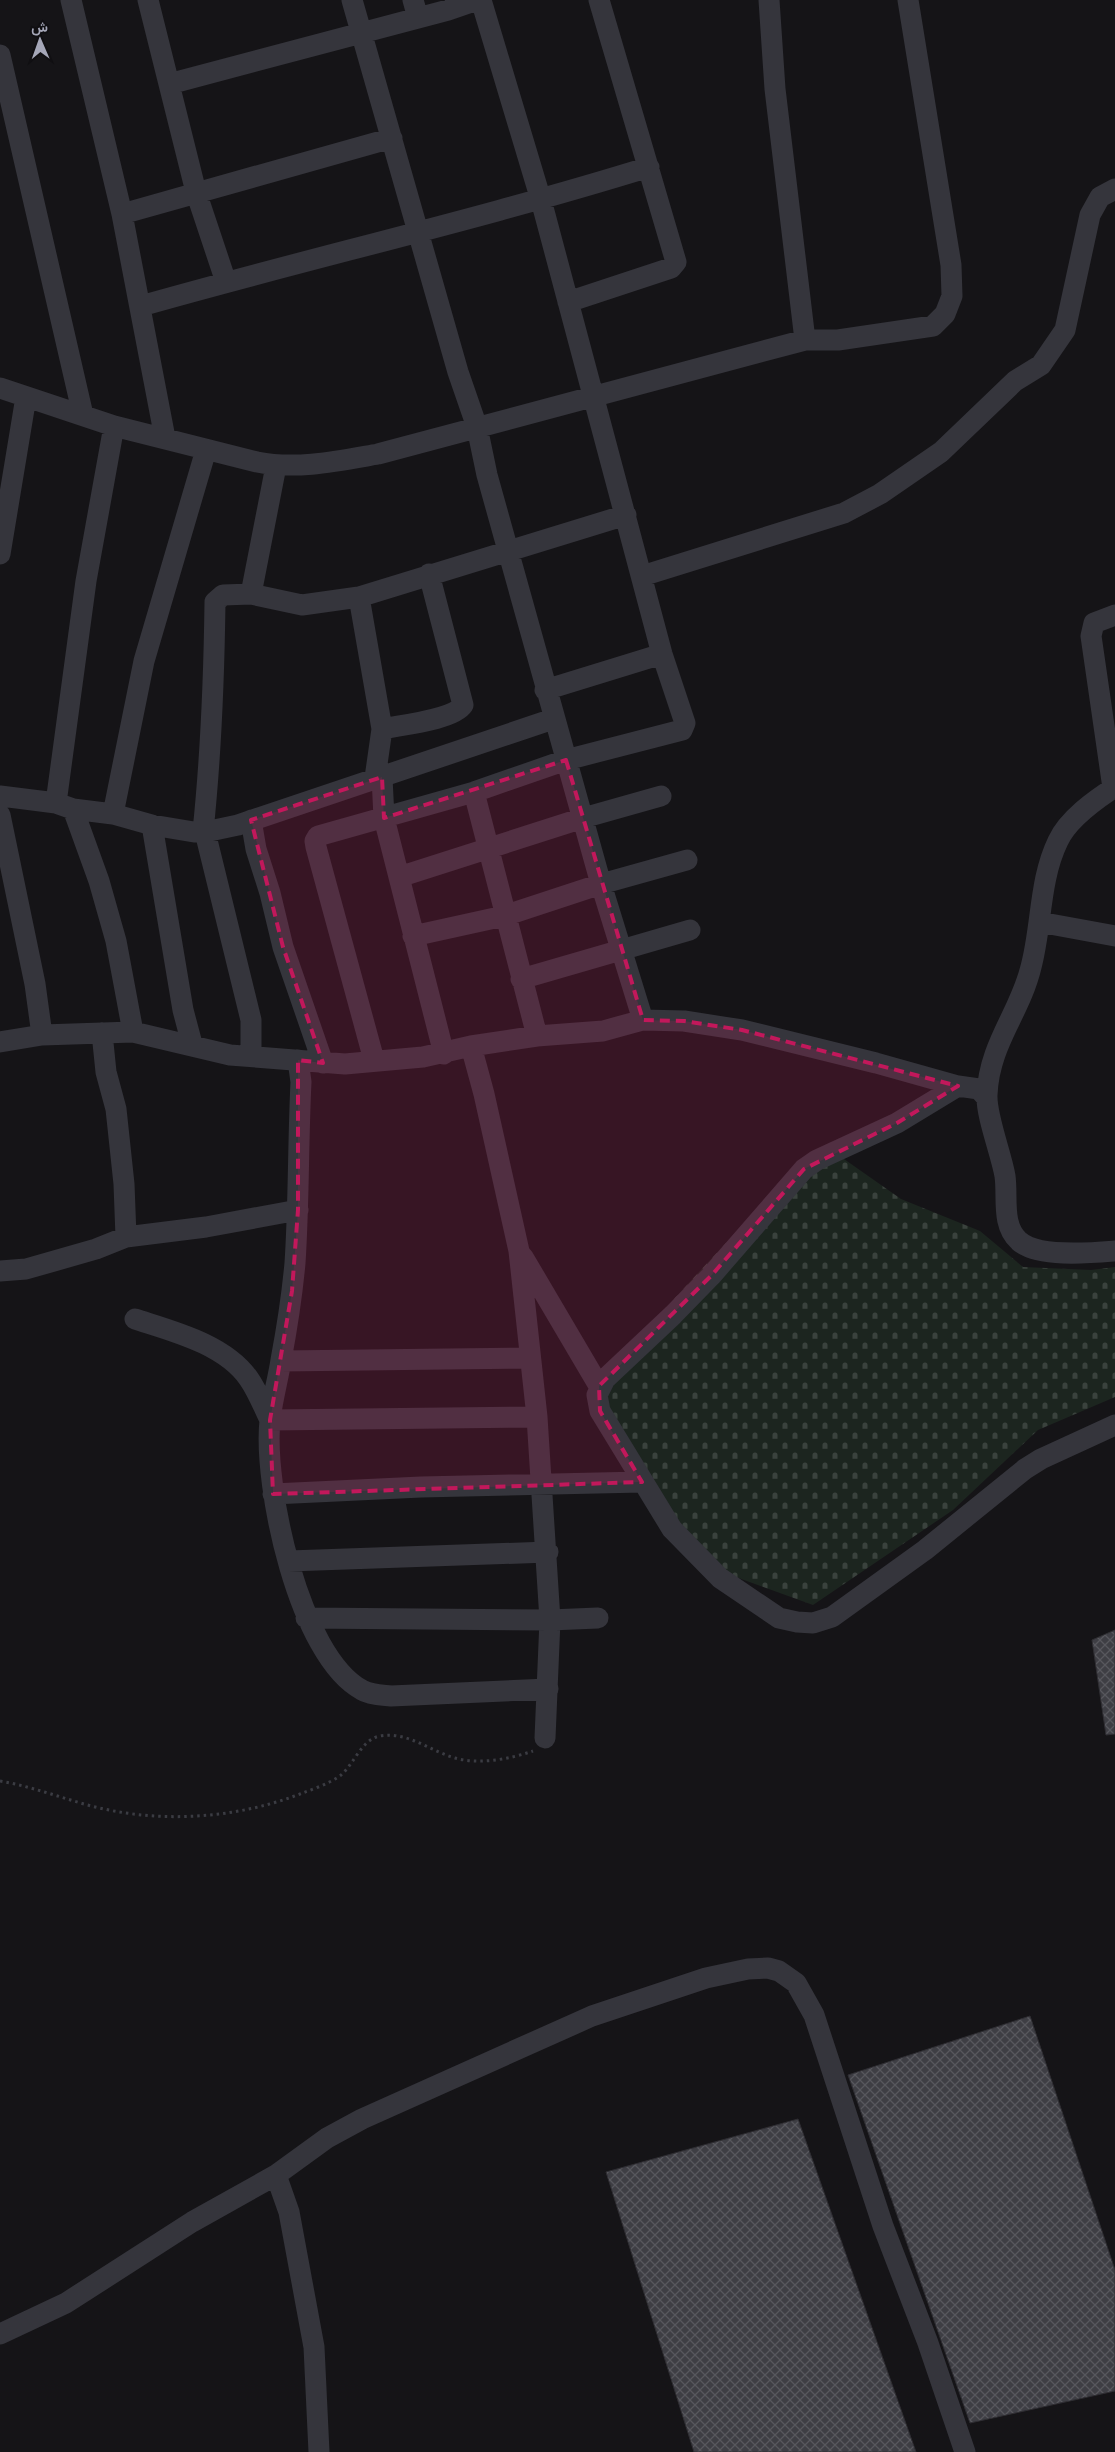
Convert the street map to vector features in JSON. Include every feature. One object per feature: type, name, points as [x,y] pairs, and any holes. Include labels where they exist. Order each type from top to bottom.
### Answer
[{"type":"street","points":[[71,0],[142,306],[165,438]]},
{"type":"street","points":[[148,0],[196,192],[226,282]]},
{"type":"street","points":[[352,0],[458,372],[477,427],[487,475],[600,884],[643,1020]]},
{"type":"street","points":[[169,84],[361,32],[415,9],[477,0]]},
{"type":"street","points":[[374,1060],[315,841],[318,836],[474,792],[566,760],[682,730],[685,723],[662,654],[541,200],[481,0]]},
{"type":"street","points":[[568,302],[675,265],[677,257],[599,0]]},
{"type":"street","points":[[769,0],[775,89],[806,340]]},
{"type":"street","points":[[0,388],[114,426],[206,450],[276,466],[316,464],[378,454],[806,340],[838,340],[933,326],[945,314],[952,296],[951,266],[908,0]]},
{"type":"street","points":[[0,55],[83,415]]},
{"type":"street","points":[[122,214],[392,138]]},
{"type":"street","points":[[142,306],[226,282],[541,200],[649,166]]},
{"type":"street","points":[[642,576],[844,513],[880,494],[941,452],[1015,381],[1041,365],[1065,330],[1090,215],[1100,197],[1115,189]]},
{"type":"street","points":[[0,554],[26,397]]},
{"type":"street","points":[[114,426],[86,581],[65,806],[99,881],[116,941],[133,1032]]},
{"type":"street","points":[[113,814],[144,661],[206,450]]},
{"type":"street","points":[[251,594],[276,466]]},
{"type":"street","points":[[251,1055],[251,1020],[204,832],[214,679],[215,602],[223,595],[251,594],[302,605],[359,597],[429,574],[508,553],[626,514]]},
{"type":"street","points":[[382,729],[435,718],[460,709],[463,705],[429,574]]},
{"type":"street","points":[[359,597],[382,729],[379,778],[384,818],[444,1054]]},
{"type":"street","points":[[1115,615],[1094,623],[1091,636],[1114,788],[1068,824],[1058,841],[1045,885],[1031,968],[1022,994],[994,1052],[986,1097],[1005,1176],[1008,1223],[1017,1240],[1032,1249],[1044,1251],[1115,1251]]},
{"type":"street","points":[[545,690],[662,654]]},
{"type":"street","points":[[0,796],[113,814],[152,825],[204,832],[251,820],[553,719]]},
{"type":"street","points":[[474,792],[487,850],[536,1036]]},
{"type":"street","points":[[399,877],[583,818],[661,796]]},
{"type":"street","points":[[0,815],[35,984],[42,1035]]},
{"type":"street","points":[[251,820],[256,850],[270,892],[283,946],[323,1063]]},
{"type":"street","points":[[152,825],[182,1010],[192,1044]]},
{"type":"street","points":[[413,936],[504,916],[600,884],[687,860]]},
{"type":"street","points":[[1039,922],[1115,936]]},
{"type":"street","points":[[521,979],[621,952],[690,930]]},
{"type":"street","points":[[0,1042],[42,1035],[133,1032],[192,1044],[230,1055],[251,1055],[323,1063],[366,1063],[374,1060],[444,1054],[470,1046],[536,1036],[603,1031],[643,1020],[684,1021],[742,1030],[876,1063],[958,1086],[979,1089],[986,1097]]},
{"type":"street","points":[[102,1034],[106,1072],[116,1109],[124,1184],[126,1237]]},
{"type":"street","points":[[470,1046],[484,1094],[519,1251],[537,1417],[548,1552],[550,1620],[545,1738]]},
{"type":"street","points":[[298,1060],[301,1082],[298,1210],[292,1291],[270,1420],[269,1460],[273,1494],[289,1561],[306,1618],[337,1668],[361,1690],[368,1693],[391,1696],[548,1689]]},
{"type":"street","points":[[958,1086],[897,1123],[817,1160],[804,1169],[711,1276],[599,1386],[597,1395],[600,1411],[672,1529],[720,1578],[779,1618],[813,1623],[832,1616],[909,1561],[1041,1459],[1115,1425]]},
{"type":"street","points":[[0,1271],[26,1268],[80,1254],[126,1237],[206,1227],[298,1210]]},
{"type":"street","points":[[519,1251],[599,1386]]},
{"type":"street","points":[[135,1319],[191,1339],[228,1358],[248,1378],[270,1420]]},
{"type":"street","points":[[281,1361],[530,1358]]},
{"type":"street","points":[[270,1420],[537,1417]]},
{"type":"street","points":[[273,1494],[421,1487],[642,1482]]},
{"type":"street","points":[[289,1561],[548,1552]]},
{"type":"street","points":[[306,1618],[550,1620],[598,1618]]},
{"type":"street","points":[[0,2334],[66,2303],[192,2222],[276,2175],[327,2138],[362,2119],[592,2016],[706,1978],[748,1969],[768,1968],[778,1971],[796,1983],[814,2015],[883,2226],[928,2343],[965,2452]]},
{"type":"street","points":[[276,2175],[290,2212],[314,2347],[319,2452]]},
{"type":"path","points":[[0,1781],[123,1812],[148,1816],[193,1816],[239,1811],[318,1787],[339,1777],[368,1742],[379,1736],[389,1735],[406,1738],[453,1758],[476,1761],[532,1752],[545,1738]]},
{"type":"highlighted area","points":[[566,760],[643,1020],[684,1021],[742,1030],[958,1086],[897,1123],[804,1169],[711,1276],[599,1386],[600,1411],[642,1482],[273,1494],[270,1420],[292,1291],[298,1210],[298,1060],[323,1063],[283,947],[251,820],[382,777],[384,818]]},
{"type":"green space","points":[[834,1152],[901,1199],[980,1231],[1023,1267],[1091,1270],[1115,1267],[1115,1397],[1038,1430],[953,1510],[813,1605],[733,1576],[686,1540],[601,1395],[609,1369],[801,1162]]},
{"type":"building","points":[[1115,1630],[1115,1734],[1106,1735],[1092,1640]]},
{"type":"building","points":[[1030,2016],[1115,2270],[1115,2391],[970,2423],[848,2075]]},
{"type":"building","points":[[798,2119],[916,2452],[694,2452],[606,2172]]}]
